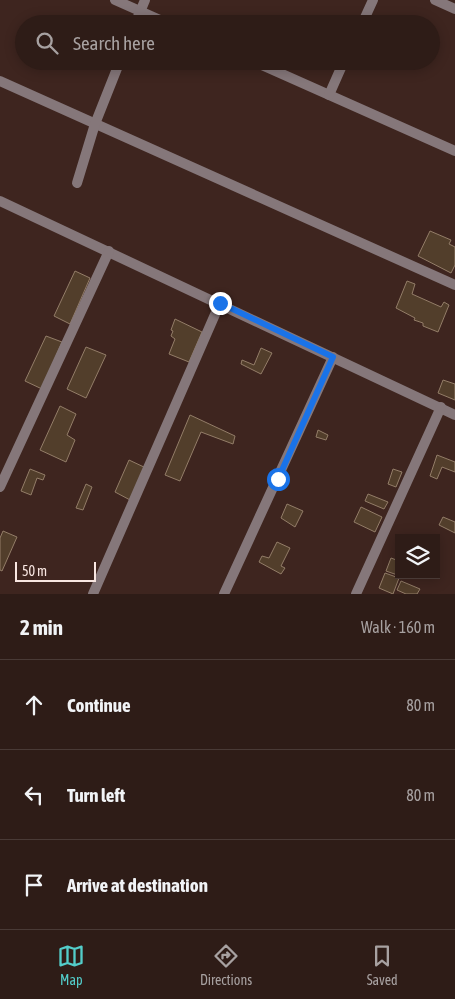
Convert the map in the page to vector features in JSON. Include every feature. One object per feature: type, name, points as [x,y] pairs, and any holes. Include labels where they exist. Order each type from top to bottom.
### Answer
[{"type":"street","points":[[115,0],[149,15]]},
{"type":"street","points":[[138,15],[145,0]]},
{"type":"street","points":[[366,15],[373,0]]},
{"type":"street","points":[[435,0],[455,9]]},
{"type":"street","points":[[76,183],[117,70]]},
{"type":"street","points":[[273,70],[455,151]]},
{"type":"street","points":[[329,95],[340,70]]},
{"type":"street","points":[[0,81],[455,285]]},
{"type":"street","points":[[0,201],[455,415]]},
{"type":"street","points":[[0,487],[109,251]]},
{"type":"street","points":[[93,594],[220,303]]},
{"type":"street","points":[[224,594],[333,357]]},
{"type":"street","points":[[356,594],[440,407]]},
{"type":"building","points":[[430,231],[451,240],[449,244],[455,247],[455,265],[451,273],[418,256]]},
{"type":"building","points":[[75,271],[90,278],[70,324],[54,316]]},
{"type":"building","points":[[407,281],[415,284],[412,294],[441,307],[444,302],[449,305],[438,332],[423,326],[423,323],[414,320],[415,318],[396,308]]},
{"type":"building","points":[[175,319],[202,332],[189,362],[169,354],[175,339],[171,336],[173,331],[171,330]]},
{"type":"building","points":[[46,336],[62,342],[42,389],[25,381]]},
{"type":"building","points":[[86,347],[106,355],[86,398],[67,389]]},
{"type":"building","points":[[261,348],[272,353],[261,374],[241,364],[242,360],[254,365]]},
{"type":"building","points":[[443,380],[455,384],[455,400],[438,393]]},
{"type":"building","points":[[60,406],[76,414],[67,435],[75,440],[66,462],[40,450]]},
{"type":"building","points":[[190,415],[235,436],[233,444],[201,432],[180,481],[165,475]]},
{"type":"building","points":[[318,430],[328,435],[326,440],[316,437]]},
{"type":"building","points":[[437,455],[455,462],[455,472],[442,467],[437,479],[430,476]]},
{"type":"building","points":[[129,460],[146,468],[132,501],[115,492]]},
{"type":"building","points":[[30,469],[45,475],[43,480],[37,478],[31,495],[21,491]]},
{"type":"building","points":[[393,469],[402,472],[396,487],[388,484]]},
{"type":"building","points":[[86,484],[92,487],[83,510],[76,508]]},
{"type":"building","points":[[368,494],[388,502],[384,509],[365,501]]},
{"type":"building","points":[[287,504],[303,511],[295,527],[281,518]]},
{"type":"building","points":[[361,507],[382,517],[375,532],[354,522]]},
{"type":"building","points":[[443,517],[455,522],[455,533],[439,525]]},
{"type":"building","points":[[3,531],[17,537],[2,571],[0,570],[0,538]]},
{"type":"building","points":[[277,542],[290,548],[281,566],[285,568],[281,574],[259,562],[262,556],[269,558]]},
{"type":"building","points":[[391,558],[395,560],[395,574],[386,571]]},
{"type":"building","points":[[385,573],[399,579],[393,594],[379,588]]},
{"type":"building","points":[[401,581],[420,589],[417,594],[406,594],[397,590]]},
{"type":"route","points":[[220,303],[333,357],[278,479]]}]
